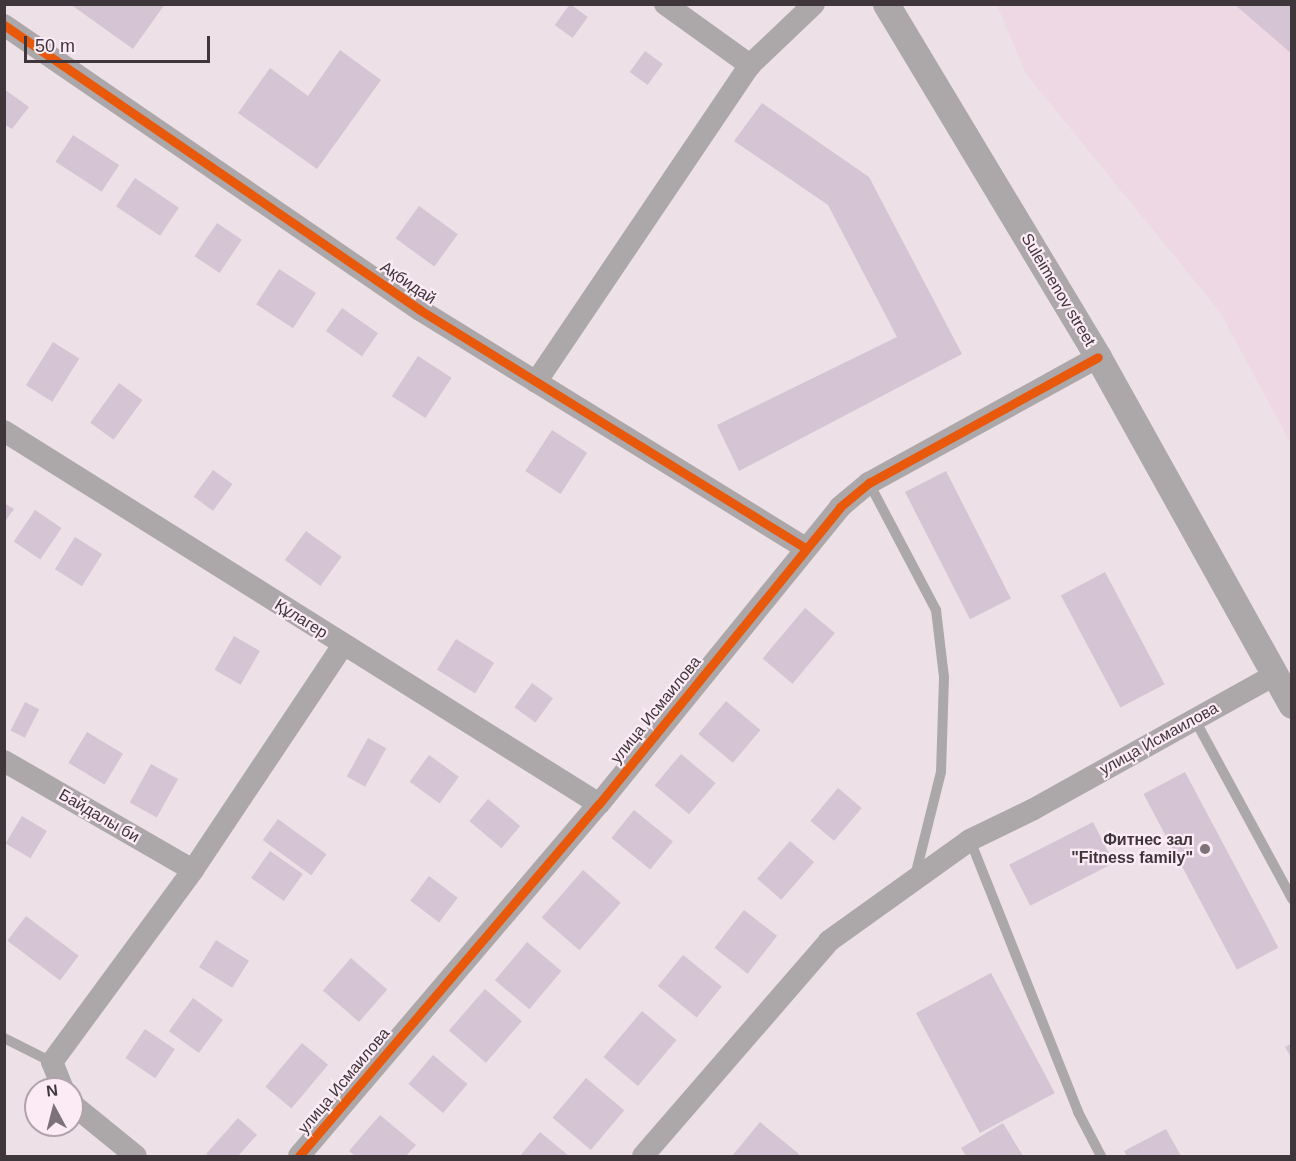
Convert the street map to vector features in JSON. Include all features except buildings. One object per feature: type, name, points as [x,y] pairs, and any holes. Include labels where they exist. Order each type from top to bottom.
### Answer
[{"type":"street","points":[[665,4],[750,65]]},
{"type":"street","points":[[536,382],[750,65],[814,4]]},
{"type":"street","name":"Suleimenov street","points":[[886,4],[1098,357],[1292,705]]},
{"type":"street","name":"Ақбидай","points":[[4,24],[420,310],[806,548]]},
{"type":"street","name":"улица Исмаилова","points":[[299,1156],[599,804],[840,507],[869,483],[1098,357]]},
{"type":"street","name":"Құлагер","points":[[4,431],[599,804]]},
{"type":"street","points":[[58,1077],[52,1062],[194,870],[343,645]]},
{"type":"street","name":"улица Исмаилова","points":[[643,1156],[829,941],[970,840],[1275,675]]},
{"type":"street","name":"Байдалы би","points":[[4,761],[194,870]]},
{"type":"street","points":[[84,1114],[136,1156]]},
{"type":"lane","points":[[869,483],[936,610],[944,677],[941,772],[914,881]]},
{"type":"lane","points":[[1195,720],[1292,899]]},
{"type":"lane","points":[[970,840],[1078,1112],[1101,1156]]},
{"type":"lane","points":[[4,1038],[52,1062]]},
{"type":"shaded area","points":[[997,5],[1291,5],[1291,444],[1220,312],[1026,74]]},
{"type":"cycle path","points":[[4,25],[420,310],[805,548]]},
{"type":"cycle path","points":[[299,1156],[599,804],[840,507],[869,483],[1098,357]]},
{"type":"place","name":"Фитнес зал \"Fitness family\"","points":[[1205,849]]}]
